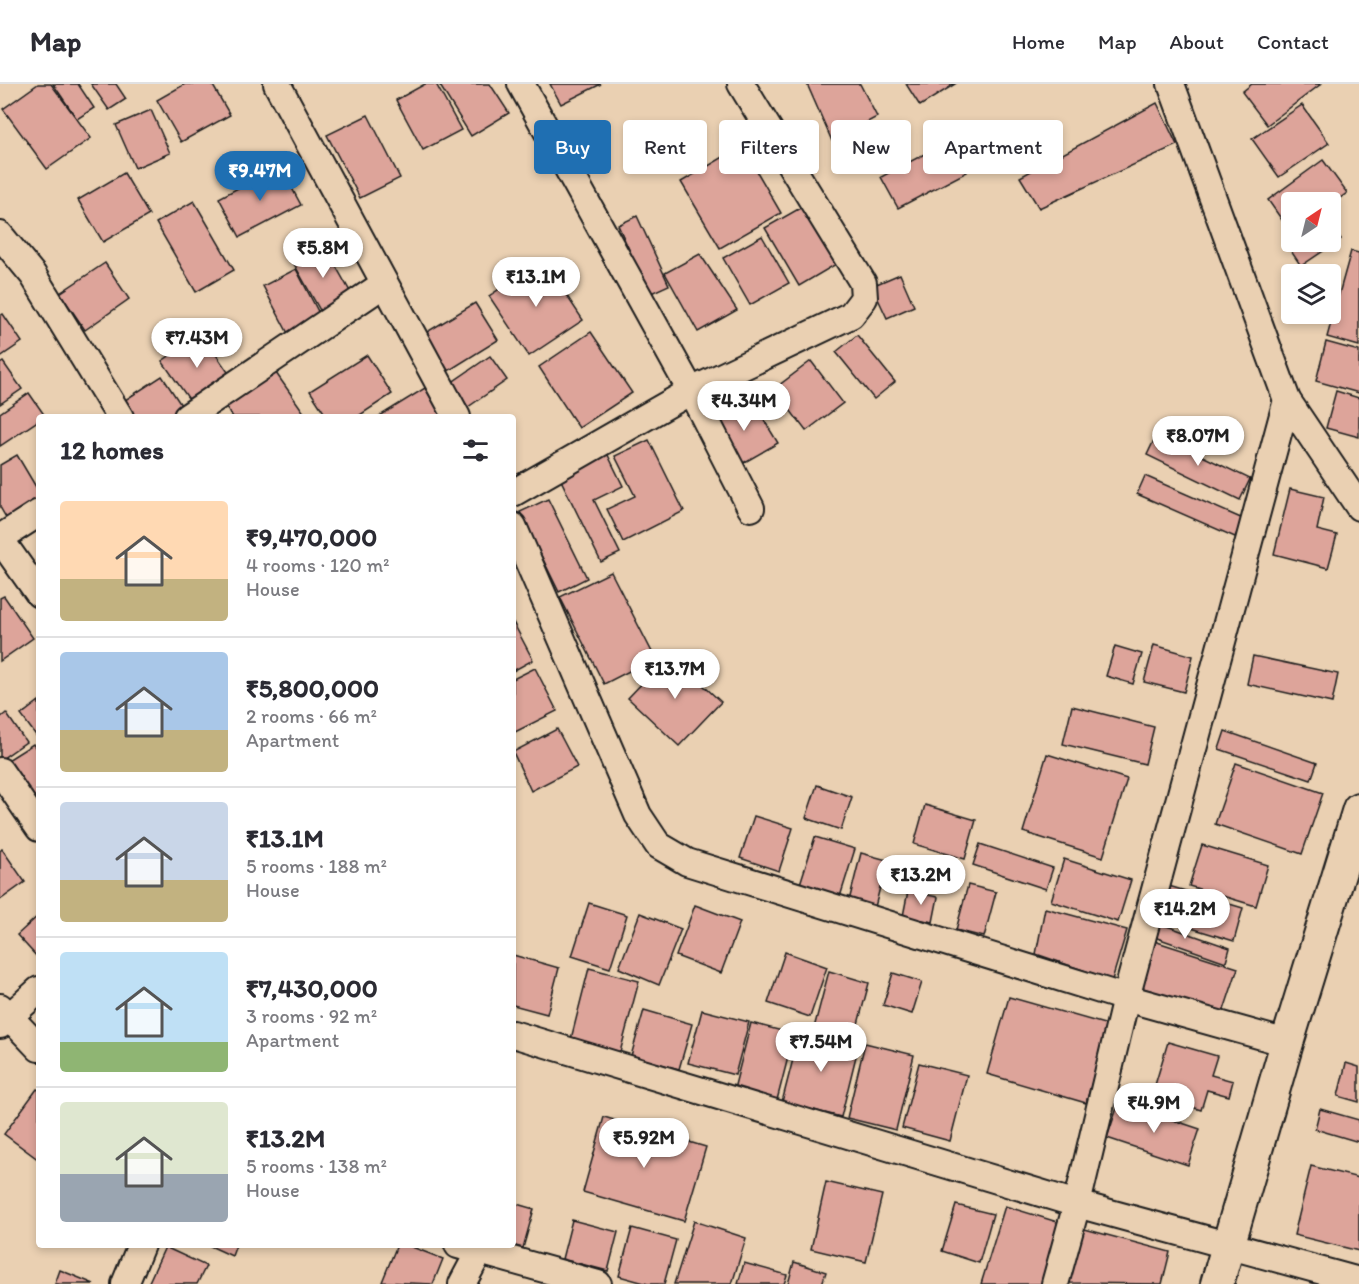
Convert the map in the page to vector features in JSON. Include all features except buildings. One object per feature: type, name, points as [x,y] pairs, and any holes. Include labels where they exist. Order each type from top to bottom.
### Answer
[{"type":"street","points":[[277,84],[455,414]]},
{"type":"street","points":[[521,84],[691,391],[751,508]]},
{"type":"street","points":[[516,491],[691,391],[851,315],[864,298],[863,283],[741,84]]},
{"type":"street","points":[[1171,84],[1287,400],[1359,507]]},
{"type":"street","points":[[0,235],[33,275],[118,414]]},
{"type":"street","points":[[191,414],[384,284]]},
{"type":"street","points":[[1054,1284],[1077,1204],[1126,998],[1287,400]]},
{"type":"street","points":[[36,515],[0,539],[36,590]]},
{"type":"street","points":[[516,533],[638,815],[658,845],[687,862],[1126,998],[1287,1043]]},
{"type":"street","points":[[0,771],[36,824]]},
{"type":"street","points":[[1217,1284],[1287,1043],[1359,809]]},
{"type":"street","points":[[36,992],[3,1016],[36,1045]]},
{"type":"street","points":[[516,1035],[1077,1204],[1359,1281]]},
{"type":"street","points":[[125,1284],[140,1248]]},
{"type":"street","points":[[462,1284],[468,1248],[598,1284]]}]
